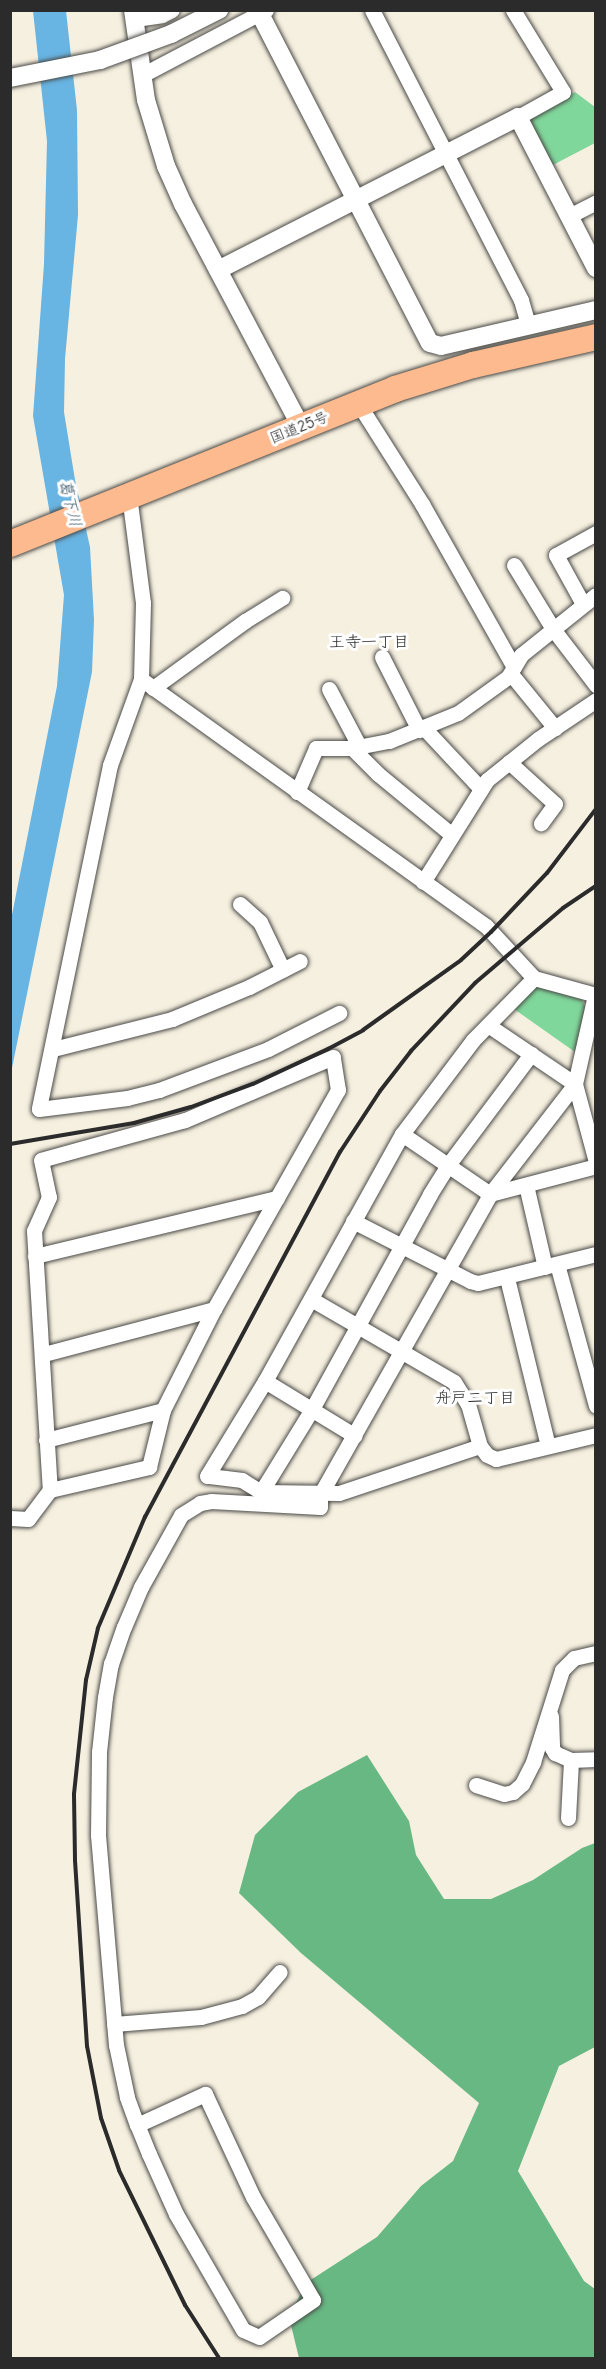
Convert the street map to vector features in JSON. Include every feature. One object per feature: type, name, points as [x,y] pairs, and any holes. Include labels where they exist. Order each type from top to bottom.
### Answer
[{"type":"highway","name":"国道25号","points":[[20,540],[358,403],[433,375],[596,337]]},
{"type":"street","points":[[172,10],[162,15],[134,15],[142,75],[156,136],[166,166],[301,427]]},
{"type":"street","points":[[10,78],[100,60],[171,34],[219,10]]},
{"type":"street","points":[[372,10],[521,300],[528,324]]},
{"type":"street","points":[[218,270],[563,92],[513,10]]},
{"type":"street","points":[[142,75],[263,12],[430,343],[441,346],[596,310]]},
{"type":"street","points":[[518,117],[596,268]]},
{"type":"street","points":[[569,216],[596,202]]},
{"type":"street","points":[[358,403],[422,504],[512,670],[555,728]]},
{"type":"street","points":[[123,498],[143,603],[147,683],[110,765],[39,1109],[127,1098],[159,1090],[268,1049],[339,1013]]},
{"type":"street","points":[[297,792],[316,748],[355,747],[389,741],[421,729],[468,707],[512,670],[521,656],[589,600],[556,555],[596,533]]},
{"type":"street","points":[[514,565],[553,629],[596,685]]},
{"type":"street","points":[[147,683],[282,598]]},
{"type":"street","points":[[382,657],[421,729],[481,789]]},
{"type":"street","points":[[137,2125],[205,2094],[253,2197],[314,2300],[259,2337],[243,2330],[176,2214],[137,2125],[120,2069],[105,1940],[98,1792],[105,1697],[111,1664],[141,1587],[175,1523],[189,1508],[211,1501],[320,1507],[320,1495],[402,1354],[490,1194],[575,1084],[595,995],[534,978],[486,927],[147,683]]},
{"type":"street","points":[[329,689],[355,747],[378,774],[452,835]]},
{"type":"street","points":[[423,882],[481,789],[509,762],[596,700]]},
{"type":"street","points":[[509,762],[555,804],[541,823]]},
{"type":"street","points":[[240,904],[260,922],[283,970]]},
{"type":"street","points":[[53,1049],[172,1019],[300,961]]},
{"type":"street","points":[[480,1446],[355,1489],[320,1495],[261,1492],[242,1480],[207,1476],[265,1381],[402,1134],[462,1054],[534,978]]},
{"type":"street","points":[[402,1134],[490,1194],[596,1164],[575,1084],[488,1025]]},
{"type":"street","points":[[261,1492],[312,1408],[448,1165],[531,1054]]},
{"type":"street","points":[[10,1518],[28,1520],[50,1490],[150,1467],[163,1410],[214,1310],[338,1090],[333,1057],[185,1120],[41,1160],[49,1197],[34,1231],[44,1354],[50,1490]]},
{"type":"street","points":[[526,1185],[596,1406]]},
{"type":"street","points":[[35,1256],[277,1198]]},
{"type":"street","points":[[353,1221],[447,1270],[478,1283],[507,1278],[596,1254]]},
{"type":"street","points":[[507,1278],[548,1446]]},
{"type":"street","points":[[311,1299],[402,1354],[454,1382],[468,1404],[480,1446],[487,1455],[496,1459],[596,1435]]},
{"type":"street","points":[[44,1354],[214,1310]]},
{"type":"street","points":[[265,1381],[355,1436]]},
{"type":"street","points":[[46,1440],[163,1410]]},
{"type":"street","points":[[476,1785],[504,1794],[513,1792],[522,1784],[533,1762],[550,1701],[567,1662],[596,1653]]},
{"type":"street","points":[[550,1701],[552,1748],[555,1754],[571,1760],[596,1759]]},
{"type":"street","points":[[568,1818],[571,1760]]},
{"type":"street","points":[[114,2024],[201,2017],[242,2006],[271,1986],[280,1972]]},
{"type":"green space","points":[[575,92],[595,107],[595,143],[551,166],[529,124],[531,115]]},
{"type":"green space","points":[[533,986],[581,998],[586,1008],[575,1052],[514,1009]]},
{"type":"green space","points":[[367,1755],[409,1821],[416,1855],[444,1899],[491,1899],[533,1880],[582,1848],[595,1843],[595,2047],[559,2066],[518,2171],[584,2281],[595,2289],[595,2358],[299,2358],[289,2317],[306,2283],[377,2237],[421,2186],[453,2161],[479,2103],[301,1953],[239,1893],[255,1835],[298,1792]]},
{"type":"water","name":"葛下川","points":[[33,11],[66,11],[77,110],[78,215],[65,359],[64,412],[75,480],[90,547],[94,620],[92,672],[11,1073],[11,920],[57,686],[64,595],[33,416],[44,264],[47,141]]},
{"type":"railway","points":[[10,1144],[134,1123],[191,1107],[253,1084],[363,1030],[461,960],[491,932],[547,873],[596,809]]},
{"type":"railway","points":[[219,2358],[185,2305],[119,2170],[101,2118],[87,2046],[75,1859],[74,1794],[86,1680],[98,1628],[145,1517],[340,1152],[380,1091],[411,1051],[475,983],[563,908],[596,886]]},
{"type":"district","name":"王寺一丁目","points":[[369,641]]},
{"type":"district","name":"舟戸二丁目","points":[[475,1397]]}]
